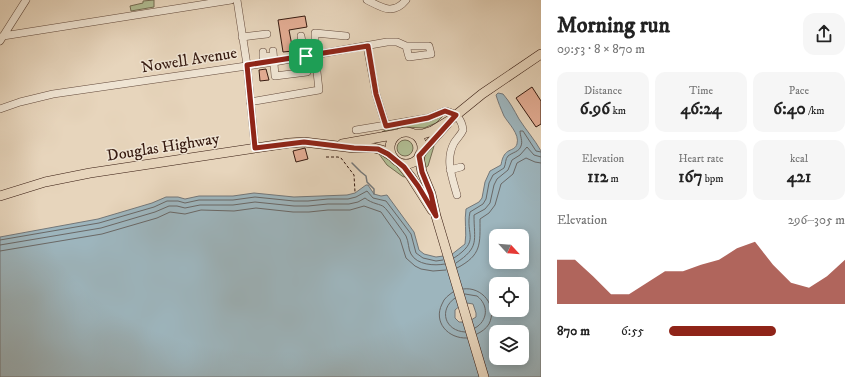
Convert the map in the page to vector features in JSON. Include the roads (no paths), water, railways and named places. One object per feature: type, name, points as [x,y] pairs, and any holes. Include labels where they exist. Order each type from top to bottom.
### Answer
[{"type":"main road","points":[[332,146],[404,132],[423,134],[432,131],[453,117],[482,94],[541,54]]},
{"type":"main road","points":[[396,160],[408,164],[413,162],[453,117]]},
{"type":"main road","points":[[400,134],[396,136],[390,144],[390,153],[415,182],[436,216]]},
{"type":"main road","points":[[413,134],[419,140],[422,172],[431,194],[436,216],[484,377]]},
{"type":"main road","name":"Douglas Highway","points":[[0,196],[45,182],[76,176],[255,148],[304,142],[354,148],[374,148],[382,150],[396,160]]},
{"type":"street","points":[[1,39],[26,0]]},
{"type":"street","points":[[1,39],[231,0]]},
{"type":"street","points":[[237,0],[247,65],[255,148]]},
{"type":"street","points":[[367,0],[383,8],[389,9],[395,9],[402,5],[406,0]]},
{"type":"street","points":[[250,102],[319,90],[315,33],[346,36]]},
{"type":"street","points":[[242,37],[267,34]]},
{"type":"street","points":[[263,52],[263,57],[273,56],[275,76],[307,72],[306,56],[301,36]]},
{"type":"street","name":"Nowell Avenue","points":[[0,109],[20,102],[53,94],[247,65],[273,56],[306,56],[397,42],[406,46]]},
{"type":"street","points":[[368,46],[376,94],[386,126]]},
{"type":"street","points":[[356,130],[428,118],[445,111],[460,120],[466,131],[455,142],[450,153],[450,170],[457,195]]},
{"type":"street","points":[[450,170],[461,167]]},
{"type":"water","points":[[498,93],[503,94],[512,106],[541,151],[541,377],[0,377],[0,237],[98,219],[152,203],[166,197],[178,197],[185,199],[199,196],[233,196],[254,193],[294,197],[347,195],[355,193],[368,185],[374,194],[381,196],[387,195],[414,232],[419,250],[424,254],[436,257],[451,255],[465,244],[466,209],[479,202],[482,198],[485,182],[490,171],[501,165],[504,155],[516,147],[517,144],[517,136],[504,116],[496,95]],"holes":[[[462,304],[473,304],[476,317],[468,322],[459,322],[455,318],[455,310]]]},
{"type":"waterway","points":[[352,163],[366,176],[367,182],[374,189],[374,194]]}]
